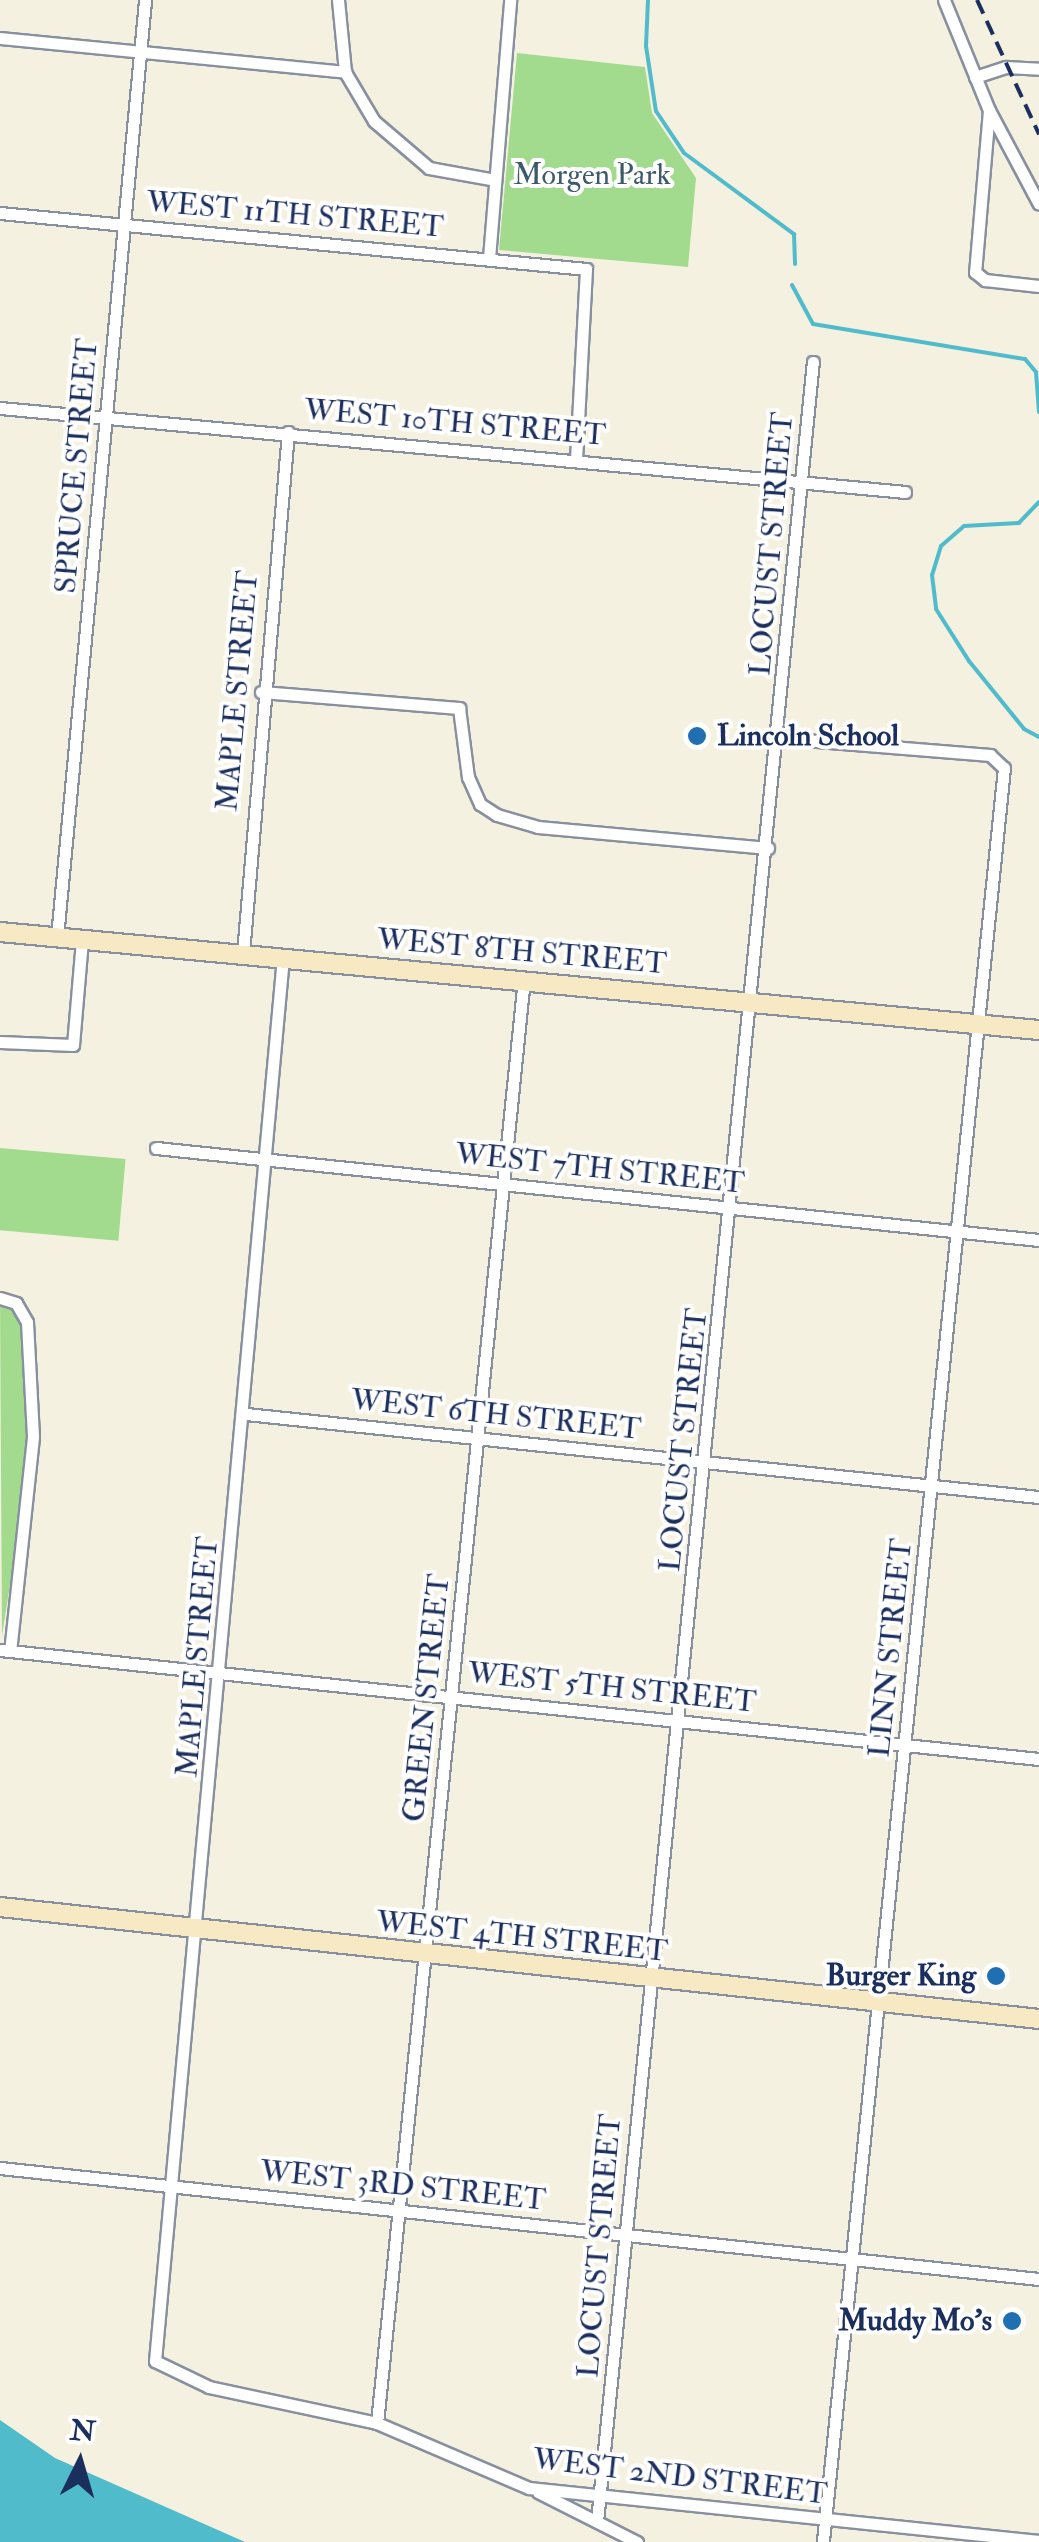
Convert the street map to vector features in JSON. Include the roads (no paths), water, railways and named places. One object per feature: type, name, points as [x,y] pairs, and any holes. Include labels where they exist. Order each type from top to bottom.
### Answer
[{"type":"street","name":"SPRUCE STREET","points":[[57,937],[145,0]]},
{"type":"street","points":[[338,0],[345,72],[367,114],[412,158],[451,176],[495,180]]},
{"type":"street","points":[[489,258],[510,0]]},
{"type":"street","points":[[944,0],[989,110],[1039,204]]},
{"type":"street","points":[[0,38],[345,72]]},
{"type":"street","points":[[975,77],[1006,67],[1039,70]]},
{"type":"street","points":[[989,110],[975,272],[985,280],[1039,286]]},
{"type":"street","name":"WEST 11TH STREET","points":[[0,213],[586,269],[576,459]]},
{"type":"street","name":"LOCUST STREET","points":[[597,2522],[780,738],[813,362]]},
{"type":"street","name":"WEST 10TH STREET","points":[[0,408],[905,492]]},
{"type":"street","name":"MAPLE STREET","points":[[243,954],[261,692],[288,432]]},
{"type":"street","points":[[261,692],[459,708],[468,777],[480,804],[498,815],[538,827],[768,848]]},
{"type":"street","name":"LINN STREET","points":[[780,738],[1000,760],[979,1024],[823,2542]]},
{"type":"street","name":"WEST 8TH STREET","points":[[0,932],[1039,1030]]},
{"type":"street","points":[[0,1042],[73,1045],[82,939]]},
{"type":"street","name":"MAPLE STREET","points":[[155,2361],[246,1414],[283,958]]},
{"type":"street","name":"GREEN STREET","points":[[377,2422],[524,979]]},
{"type":"street","name":"WEST 7TH STREET","points":[[156,1148],[1039,1240]]},
{"type":"street","points":[[0,1298],[16,1303],[27,1322],[33,1438],[5,1651]]},
{"type":"street","name":"WEST 6TH STREET","points":[[246,1414],[1039,1497]]},
{"type":"street","name":"WEST 5TH STREET","points":[[5,1651],[1039,1759]]},
{"type":"street","name":"WEST 4TH STREET","points":[[0,1907],[1039,2019]]},
{"type":"street","name":"WEST 3RD STREET","points":[[0,2168],[1039,2279]]},
{"type":"street","name":"WEST 2ND STREET","points":[[155,2361],[209,2388],[377,2422],[529,2488],[825,2522],[1039,2541]]},
{"type":"street","points":[[529,2488],[636,2542]]},
{"type":"water","points":[[0,2420],[55,2458],[245,2542],[0,2542]]},
{"type":"waterway","points":[[648,0],[646,46],[656,111],[684,153],[794,234],[795,264]]},
{"type":"waterway","points":[[792,285],[813,324],[1025,359],[1036,372],[1039,412]]},
{"type":"waterway","points":[[1039,502],[1019,523],[964,526],[941,546],[932,575],[936,609],[969,661],[1024,729],[1039,737]]},
{"type":"railway","points":[[977,0],[1039,134]]},
{"type":"place","name":"Lincoln School","points":[[697,736]]},
{"type":"place","name":"Burger King","points":[[996,1976]]},
{"type":"place","name":"Muddy Mo's","points":[[1012,2321]]},
{"type":"park label","name":"Morgen Park","points":[[592,175]]}]
